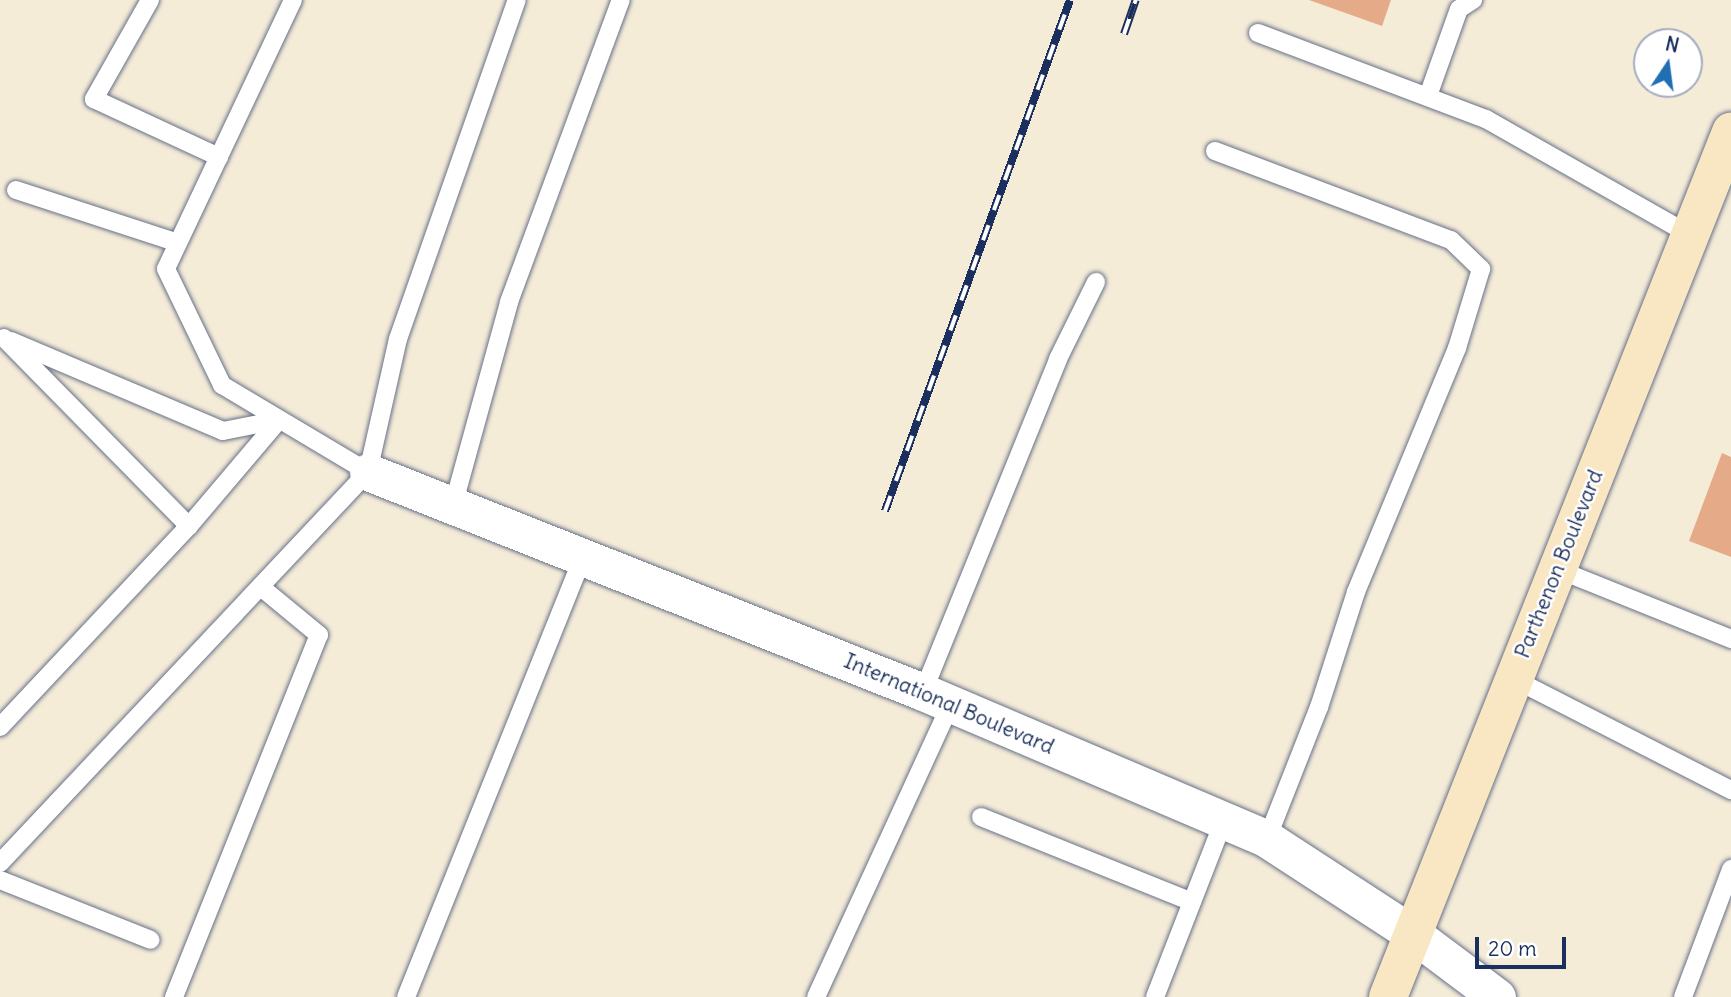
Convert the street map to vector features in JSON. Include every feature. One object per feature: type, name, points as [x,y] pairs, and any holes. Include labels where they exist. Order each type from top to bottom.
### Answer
[{"type":"main road","name":"Parthenon Boulevard","points":[[1388,997],[1731,132]]},
{"type":"street","name":"International Boulevard","points":[[368,472],[937,697],[1267,839],[1413,934],[1497,997]]},
{"type":"lane","points":[[150,0],[94,99],[219,157]]},
{"type":"lane","points":[[293,0],[166,269],[222,385],[368,472]]},
{"type":"lane","points":[[0,863],[262,589],[368,472],[398,339],[517,0]]},
{"type":"lane","points":[[453,506],[509,302],[621,0]]},
{"type":"lane","points":[[1428,96],[1455,16],[1473,0]]},
{"type":"lane","points":[[1258,33],[1486,119],[1690,234]]},
{"type":"lane","points":[[1214,151],[1451,240],[1480,269],[1457,348],[1356,592],[1320,707],[1267,839]]},
{"type":"lane","points":[[16,190],[178,243]]},
{"type":"lane","points":[[816,997],[937,697],[1058,359],[1096,282]]},
{"type":"lane","points":[[2,337],[223,431],[279,420]]},
{"type":"lane","points":[[2,337],[189,526]]},
{"type":"lane","points":[[0,727],[189,526],[279,420]]},
{"type":"lane","points":[[406,997],[583,557]]},
{"type":"lane","points":[[1557,569],[1731,639]]},
{"type":"lane","points":[[174,997],[319,635],[262,589]]},
{"type":"lane","points":[[1514,679],[1731,790]]},
{"type":"lane","points":[[981,817],[1192,902]]},
{"type":"lane","points":[[1154,997],[1224,820]]},
{"type":"lane","points":[[1683,997],[1731,869]]},
{"type":"lane","points":[[0,880],[150,940]]},
{"type":"building","points":[[1309,0],[1391,0],[1382,26]]},
{"type":"building","points":[[1722,453],[1731,457],[1731,557],[1689,541]]},
{"type":"railway","points":[[885,511],[1070,0]]},
{"type":"railway","points":[[1124,34],[1136,0]]}]
